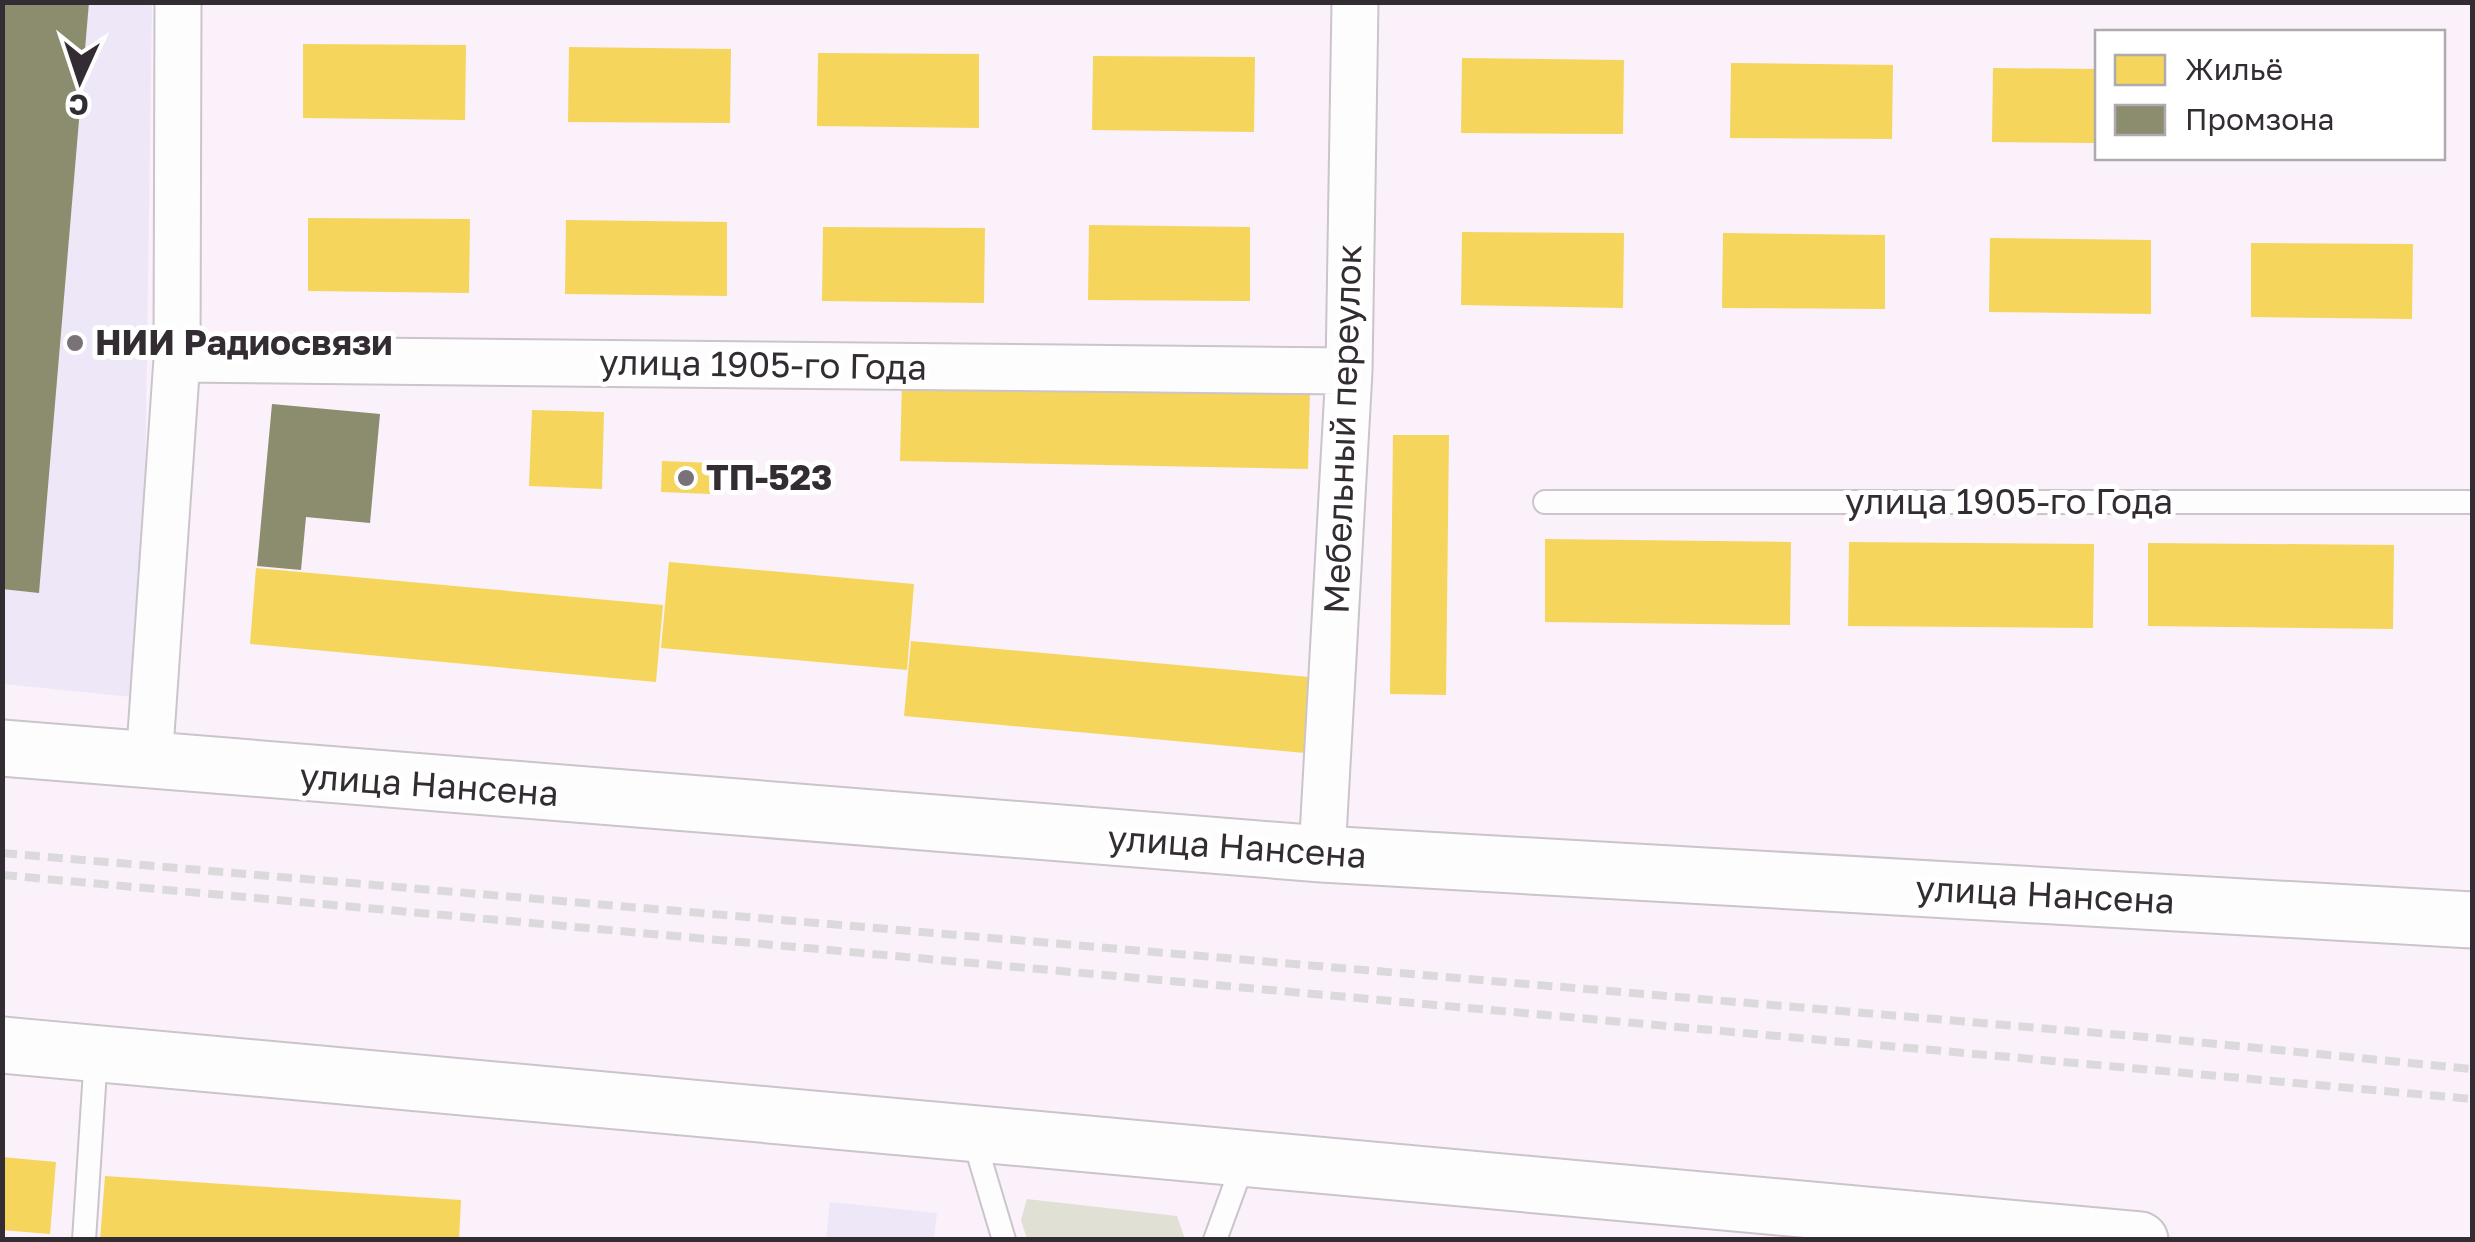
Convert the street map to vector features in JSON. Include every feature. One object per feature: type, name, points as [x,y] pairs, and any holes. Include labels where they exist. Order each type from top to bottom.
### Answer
[{"type":"main road","name":"улица Нансена","points":[[2,748],[1322,854],[2472,920]]},
{"type":"main road","points":[[2,1045],[2140,1240]]},
{"type":"street","points":[[149,762],[177,359],[178,2]]},
{"type":"street","name":"Мебельный переулок","points":[[1322,854],[1349,371],[1355,2]]},
{"type":"street","name":"улица 1905-го Года","points":[[177,359],[1349,371]]},
{"type":"lane","name":"улица 1905-го Года","points":[[1546,502],[2472,502]]},
{"type":"lane","points":[[84,1240],[96,1055]]},
{"type":"lane","points":[[972,1133],[1004,1240]]},
{"type":"lane","points":[[1215,1240],[1245,1158]]},
{"type":"shaded area","name":"НИИ Радиосвязи","points":[[2,3],[152,3],[142,698],[3,684]]},
{"type":"shaded area","points":[[1027,1199],[1177,1216],[1185,1239],[1027,1239],[1021,1220]]},
{"type":"shaded area","points":[[830,1202],[937,1213],[934,1239],[826,1239]]},
{"type":"building: Жильё","points":[[303,44],[466,45],[465,120],[303,118]]},
{"type":"building: Жильё","points":[[569,47],[731,49],[730,123],[568,122]]},
{"type":"building: Жильё","points":[[818,53],[979,54],[979,128],[817,126]]},
{"type":"building: Жильё","points":[[1093,56],[1255,57],[1254,132],[1092,130]]},
{"type":"building: Жильё","points":[[1462,58],[1624,60],[1623,134],[1461,133]]},
{"type":"building: Жильё","points":[[1731,63],[1893,65],[1892,139],[1730,138]]},
{"type":"building: Жильё","points":[[1993,68],[2095,69],[2095,143],[1992,142]]},
{"type":"building: Жильё","points":[[308,218],[470,219],[469,293],[308,291]]},
{"type":"building: Жильё","points":[[566,220],[727,222],[727,296],[565,294]]},
{"type":"building: Жильё","points":[[1089,225],[1250,227],[1250,301],[1088,300]]},
{"type":"building: Жильё","points":[[823,227],[985,228],[984,303],[822,301]]},
{"type":"building: Жильё","points":[[1462,232],[1624,233],[1623,308],[1461,305]]},
{"type":"building: Жильё","points":[[1723,233],[1885,235],[1885,309],[1722,308]]},
{"type":"building: Жильё","points":[[1990,238],[2151,240],[2151,314],[1989,312]]},
{"type":"building: Жильё","points":[[2251,243],[2413,244],[2412,319],[2251,317]]},
{"type":"building: Жильё","points":[[902,381],[1310,391],[1308,469],[900,461]]},
{"type":"building: Жильё","points":[[532,410],[604,412],[602,489],[529,486]]},
{"type":"building: Жильё","points":[[1393,435],[1449,435],[1446,695],[1390,694]]},
{"type":"building: Жильё","name":"ТП-523","points":[[662,461],[711,463],[710,494],[661,492]]},
{"type":"building: Жильё","points":[[1545,539],[1791,542],[1790,625],[1545,622]]},
{"type":"building: Жильё","points":[[1849,542],[2094,544],[2093,628],[1848,626]]},
{"type":"building: Жильё","points":[[2148,543],[2394,545],[2393,629],[2148,626]]},
{"type":"building: Жильё","points":[[669,562],[914,584],[907,670],[661,648]]},
{"type":"building: Жильё","points":[[256,568],[663,605],[656,682],[250,644]]},
{"type":"building: Жильё","points":[[911,641],[1332,679],[1326,755],[904,716]]},
{"type":"building: Жильё","points":[[2,1157],[56,1162],[50,1234],[2,1230]]},
{"type":"building: Жильё","points":[[105,1176],[461,1200],[459,1240],[100,1240]]},
{"type":"building: Промзона","points":[[2,2],[89,2],[39,593],[2,589]]},
{"type":"building: Промзона","points":[[272,404],[380,414],[370,523],[306,517],[301,570],[257,566]]},
{"type":"railway","points":[[2,853],[2156,1038],[2472,1069]]},
{"type":"railway","points":[[2,875],[2472,1099]]},
{"type":"place","name":"НИИ Радиосвязи","points":[[75,343]]},
{"type":"place","name":"ТП-523","points":[[686,478]]}]
